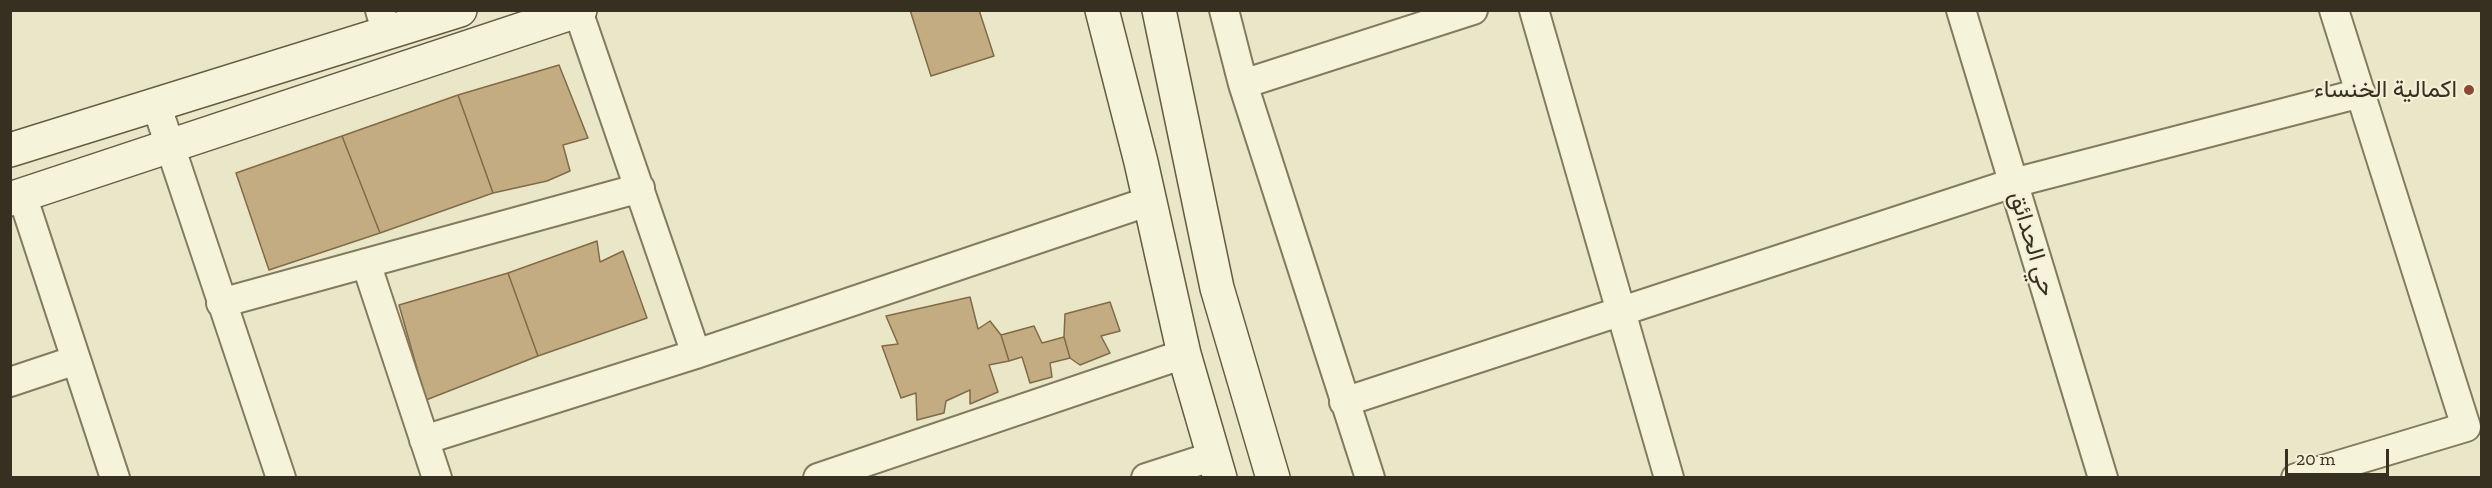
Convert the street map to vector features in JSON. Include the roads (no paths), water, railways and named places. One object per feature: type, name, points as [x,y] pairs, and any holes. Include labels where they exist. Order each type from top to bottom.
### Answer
[{"type":"main road","points":[[10,150],[157,107],[383,22],[460,10]]},
{"type":"main road","points":[[1102,10],[1150,201],[1184,354],[1217,467]]},
{"type":"main road","points":[[1159,10],[1217,288],[1273,477]]},
{"type":"main road","points":[[16,197],[579,11]]},
{"type":"street","points":[[1224,10],[1243,84],[1370,477]]},
{"type":"street","points":[[1243,84],[1473,10]]},
{"type":"street","points":[[1534,10],[1669,477]]},
{"type":"street","name":"حي الحدائق","points":[[1961,10],[2103,477]]},
{"type":"street","points":[[2296,477],[2466,427],[2334,10]]},
{"type":"street","points":[[579,11],[696,354]]},
{"type":"street","points":[[1344,402],[2013,183],[2361,93]]},
{"type":"street","points":[[157,107],[281,477]]},
{"type":"street","points":[[221,303],[640,188]]},
{"type":"street","points":[[16,197],[76,360],[115,477]]},
{"type":"street","points":[[424,440],[696,354],[1150,201]]},
{"type":"street","points":[[366,263],[437,477]]},
{"type":"street","points":[[818,477],[1184,354]]},
{"type":"street","points":[[10,382],[76,360]]},
{"type":"street","points":[[1146,477],[1217,467]]},
{"type":"place","name":"اكمالية الخنساء","points":[[2469,90]]}]
